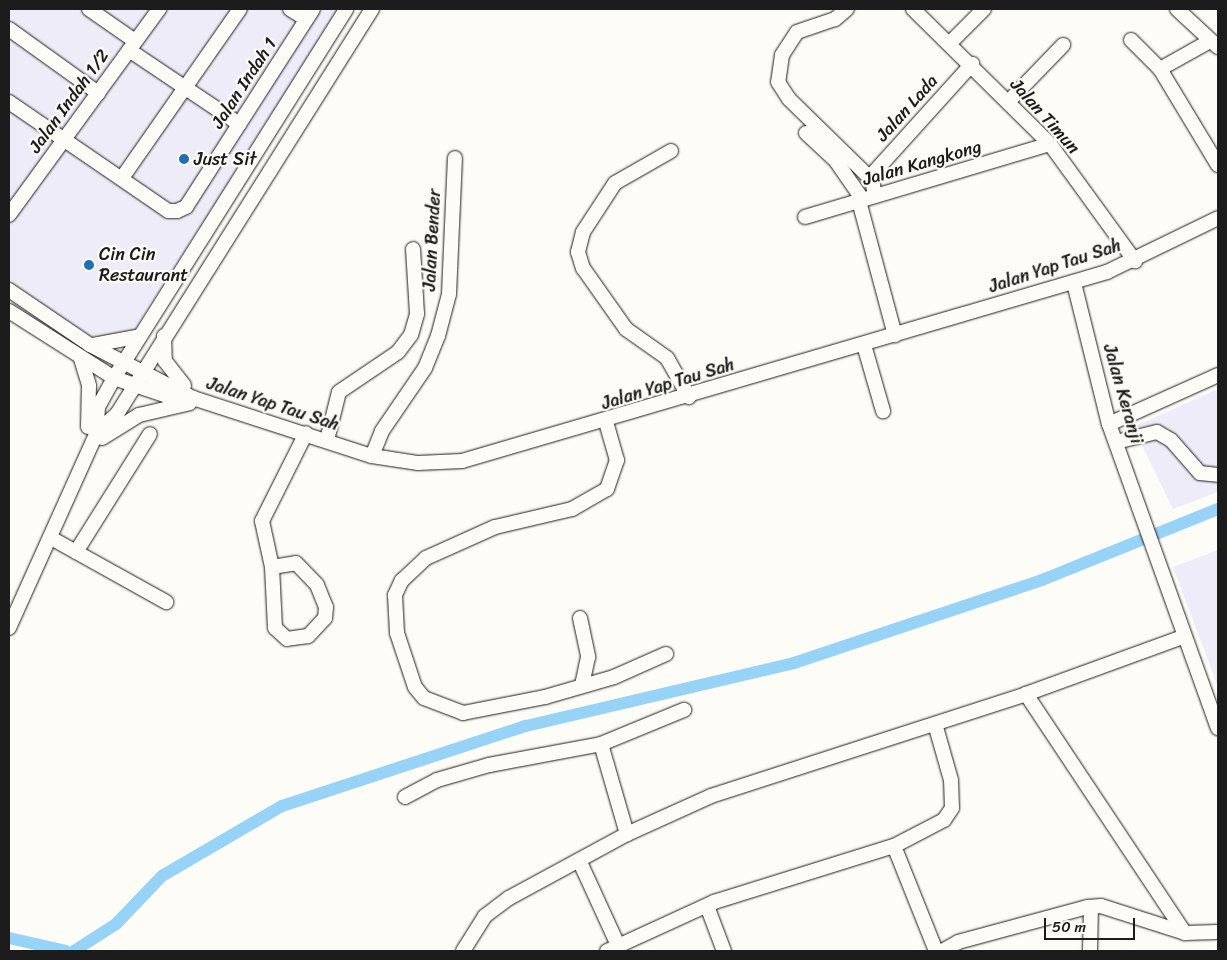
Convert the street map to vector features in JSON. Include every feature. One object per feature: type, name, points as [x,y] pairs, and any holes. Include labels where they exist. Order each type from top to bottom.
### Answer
[{"type":"street","points":[[90,9],[132,46],[185,88],[239,124]]},
{"type":"street","name":"Jalan Indah 1/2","points":[[11,208],[65,140],[159,9]]},
{"type":"street","points":[[122,178],[240,9]]},
{"type":"street","points":[[290,9],[310,14]]},
{"type":"street","points":[[9,628],[97,432],[98,407],[124,361],[346,9]]},
{"type":"street","points":[[97,432],[117,414],[165,333],[372,9]]},
{"type":"street","points":[[848,9],[835,19],[797,32],[782,55],[778,82],[789,99],[869,178],[866,199],[895,335]]},
{"type":"street","points":[[950,43],[984,9]]},
{"type":"street","points":[[1160,69],[1214,44],[1177,9]]},
{"type":"street","name":"Jalan Timun","points":[[918,11],[1050,144],[1135,261]]},
{"type":"street","name":"Jalan Indah 1","points":[[9,102],[168,211],[186,207],[310,14]]},
{"type":"street","points":[[9,29],[98,93]]},
{"type":"street","points":[[1130,40],[1160,69],[1218,165]]},
{"type":"street","points":[[1009,101],[1063,45]]},
{"type":"street","name":"Jalan Lada","points":[[869,178],[972,64]]},
{"type":"street","points":[[806,133],[836,161],[866,199]]},
{"type":"street","name":"Jalan Kangkong","points":[[805,218],[1050,144]]},
{"type":"street","points":[[671,151],[616,183],[583,232],[578,252],[583,268],[626,330],[667,358],[689,397]]},
{"type":"street","name":"Jalan Bender","points":[[372,456],[382,431],[425,368],[438,336],[449,294],[455,158]]},
{"type":"street","name":"Jalan Yap Tau Sah","points":[[124,361],[144,369],[198,399],[306,432],[372,456],[418,462],[462,461],[606,422],[1074,283],[1135,261],[1218,218]]},
{"type":"street","points":[[327,440],[339,392],[398,352],[410,335],[417,314],[413,249]]},
{"type":"street","name":"Jalan Keranji","points":[[1074,283],[1110,424],[1183,637]]},
{"type":"street","points":[[9,290],[90,345],[124,361]]},
{"type":"street","points":[[9,311],[81,359],[114,378],[134,386],[198,399]]},
{"type":"street","points":[[165,333],[162,352],[169,370],[198,399]]},
{"type":"street","points":[[90,345],[114,344],[140,336]]},
{"type":"street","points":[[864,345],[883,411]]},
{"type":"street","points":[[81,359],[89,386],[88,452]]},
{"type":"street","points":[[1110,424],[1218,375]]},
{"type":"street","points":[[88,452],[104,436],[139,415],[198,399]]},
{"type":"street","points":[[606,422],[616,472],[597,498],[495,527],[426,558],[402,580],[396,595],[397,633],[415,686],[434,704],[463,713],[545,697],[614,677],[666,654]]},
{"type":"street","points":[[272,567],[296,563],[317,585],[326,607],[324,618],[308,636],[287,639],[278,632],[273,622],[272,567],[262,521],[306,432]]},
{"type":"street","points":[[1116,442],[1157,432],[1172,440],[1200,473],[1218,476]]},
{"type":"street","points":[[76,552],[150,434]]},
{"type":"street","points":[[51,538],[166,602]]},
{"type":"street","points":[[580,618],[588,657],[582,685]]},
{"type":"street","points":[[463,951],[485,916],[627,834],[711,796],[1026,694],[1183,637],[1218,728]]},
{"type":"street","points":[[1026,694],[1185,933]]},
{"type":"street","points":[[405,796],[437,780],[489,765],[600,744],[684,710]]},
{"type":"street","points":[[579,860],[612,948],[707,906],[894,846],[944,820],[952,808],[951,780],[935,724]]},
{"type":"street","points":[[600,744],[627,834]]},
{"type":"street","points":[[894,846],[936,951]]},
{"type":"street","points":[[707,906],[724,951]]},
{"type":"street","points":[[1090,951],[1091,906]]},
{"type":"street","points":[[942,951],[958,942],[1091,906],[1185,933],[1218,932]]},
{"type":"shaded area","points":[[9,9],[339,9],[132,334],[93,341],[9,284]]},
{"type":"shaded area","points":[[1218,389],[1218,492],[1173,509],[1133,427]]},
{"type":"shaded area","points":[[1218,550],[1218,687],[1173,567]]},
{"type":"waterway","points":[[74,951],[116,924],[162,876],[282,806],[526,726],[794,663],[1042,580],[1218,509]]},
{"type":"waterway","points":[[9,938],[66,951]]},
{"type":"place","name":"Just Sit","points":[[184,159]]},
{"type":"place","name":"Cin Cin Restaurant","points":[[89,265]]}]
